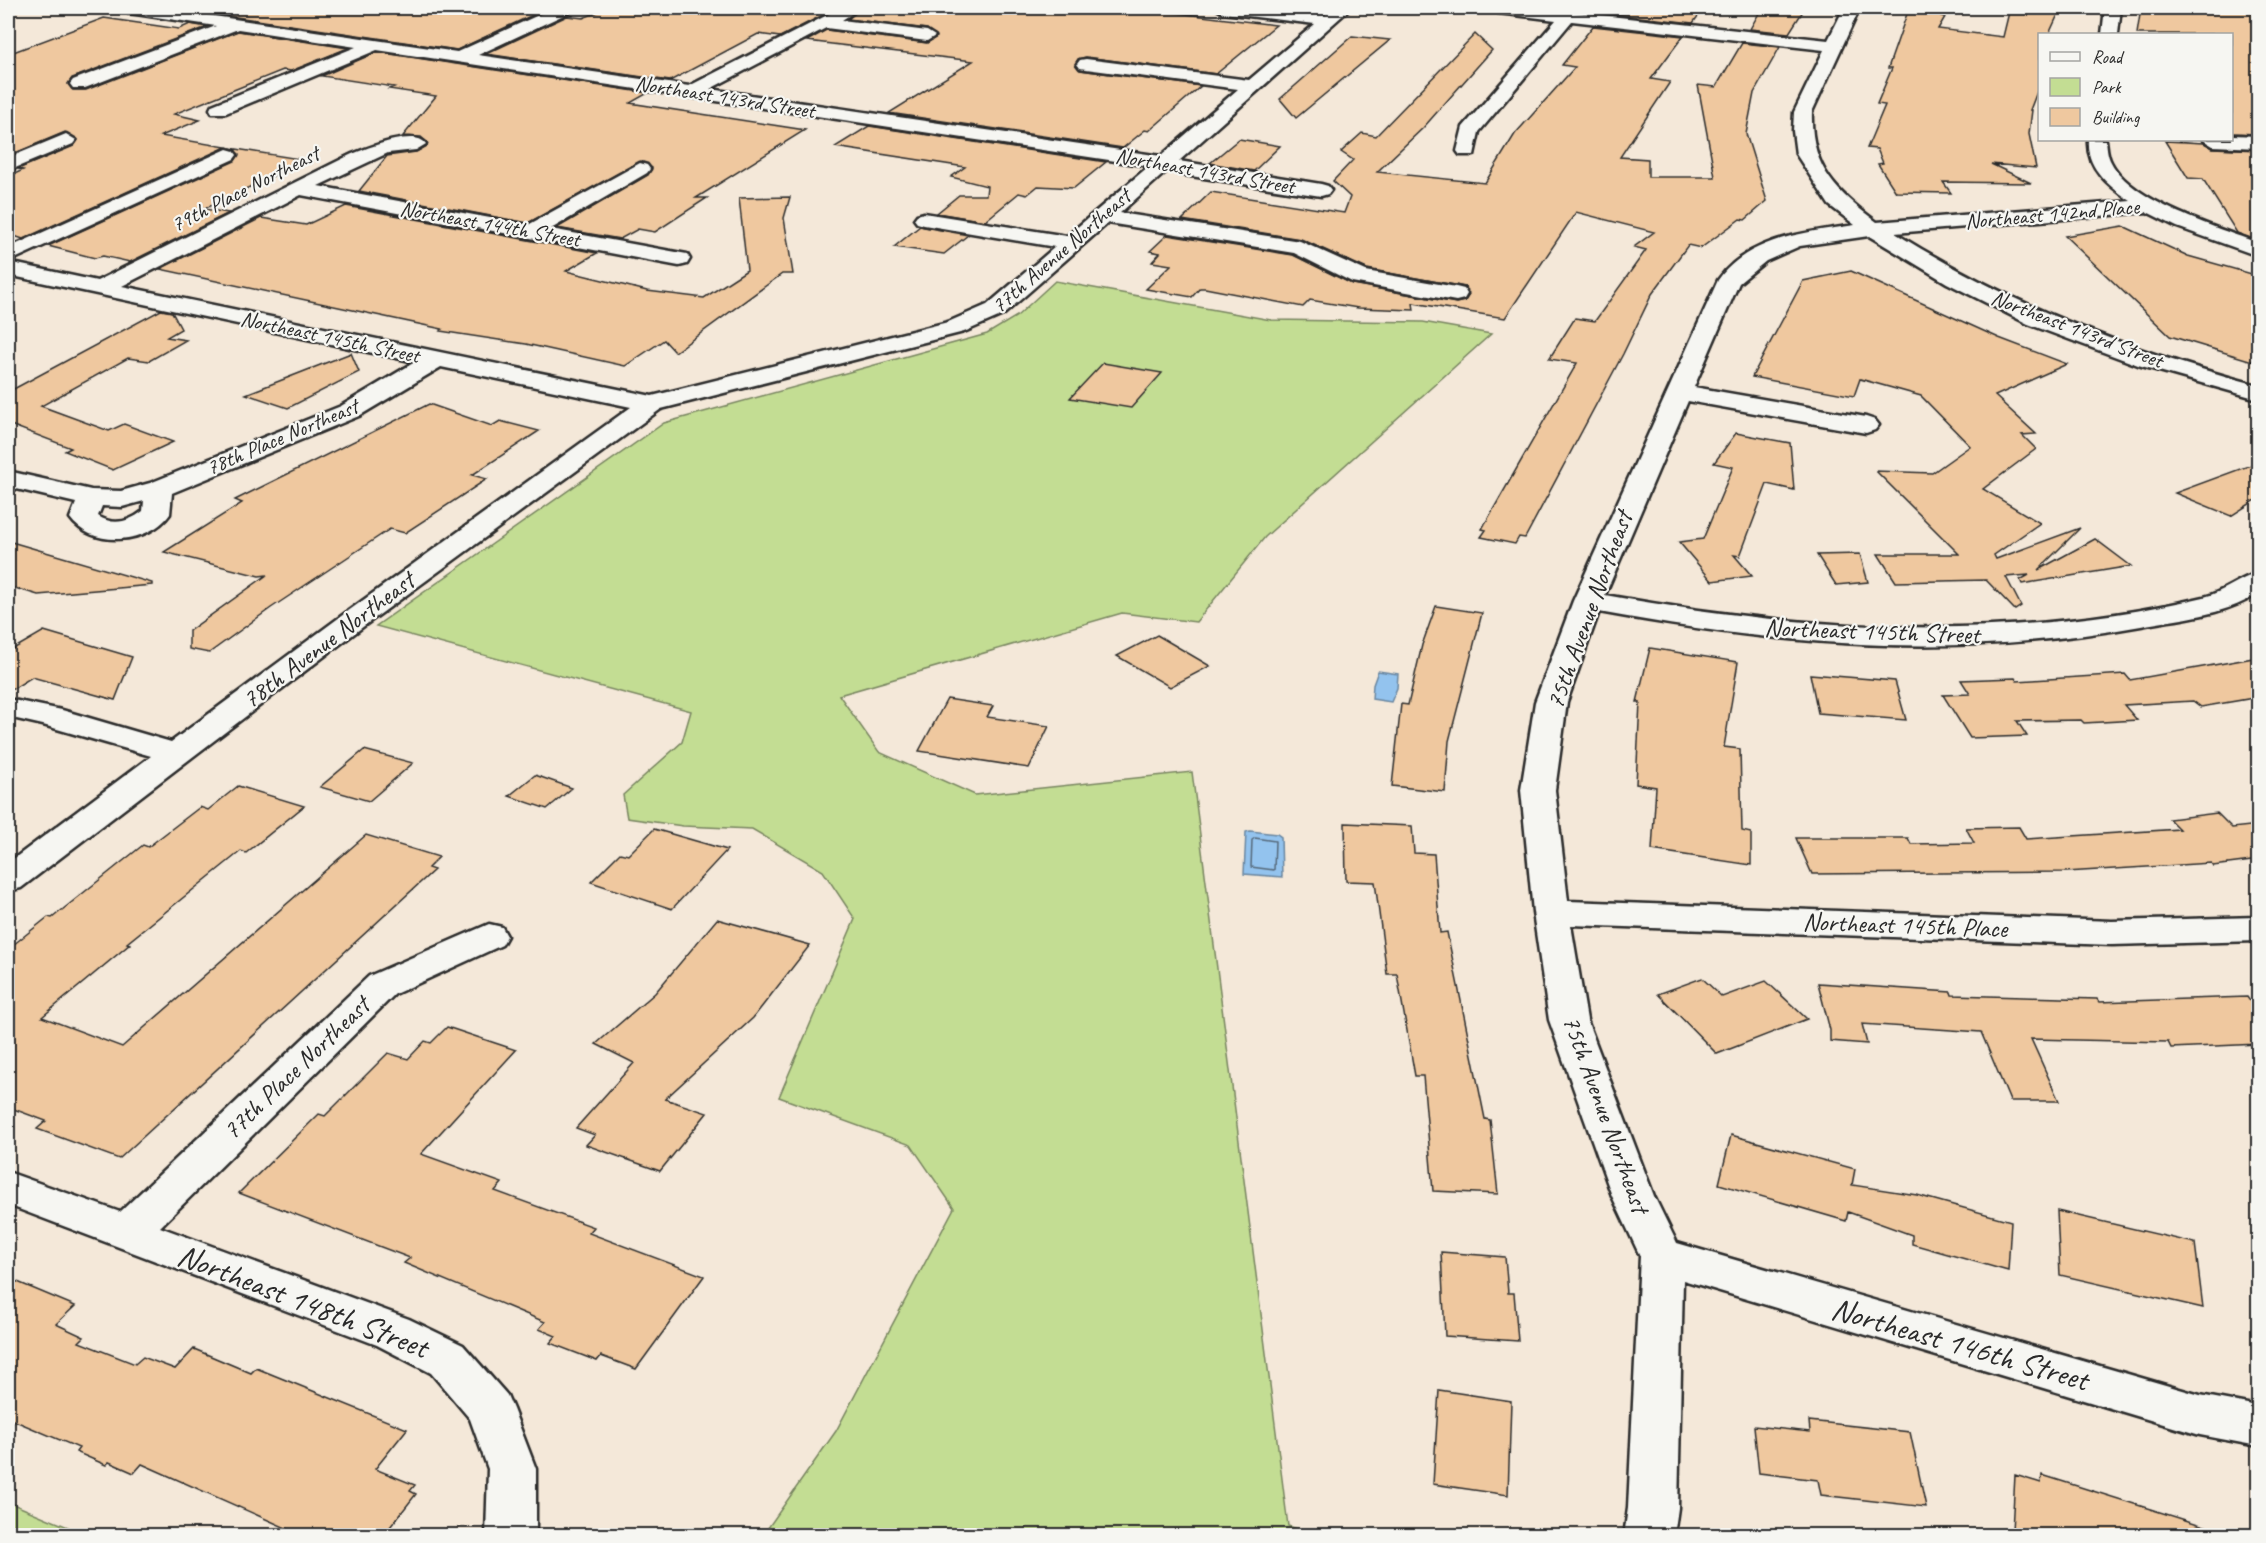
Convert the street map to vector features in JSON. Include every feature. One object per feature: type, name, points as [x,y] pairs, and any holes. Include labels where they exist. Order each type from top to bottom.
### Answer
[{"type":"street","name":"Northeast 143rd Street","points":[[129,8],[1164,162],[1184,169],[1320,190]]},
{"type":"street","points":[[459,57],[566,8]]},
{"type":"street","points":[[691,92],[744,62],[781,47],[852,8]]},
{"type":"street","points":[[1223,8],[1335,14]]},
{"type":"street","points":[[1498,8],[1834,46]]},
{"type":"street","points":[[1852,8],[1803,112],[1802,131],[1806,153],[1836,201],[1873,229]]},
{"type":"street","points":[[2110,33],[2113,8]]},
{"type":"street","name":"77th Avenue Northeast","points":[[652,404],[963,324],[995,310],[1335,14]]},
{"type":"street","points":[[1467,151],[1470,131],[1568,16]]},
{"type":"street","points":[[825,22],[927,36]]},
{"type":"street","points":[[79,84],[236,24]]},
{"type":"street","points":[[219,109],[375,45]]},
{"type":"street","points":[[1086,64],[1253,86]]},
{"type":"street","points":[[8,165],[66,140]]},
{"type":"street","points":[[2097,141],[2099,161],[2115,178],[2150,206]]},
{"type":"street","points":[[2233,141],[2259,142]]},
{"type":"street","name":"79th Place Northeast","points":[[99,288],[384,148],[416,144]]},
{"type":"street","points":[[8,256],[227,155]]},
{"type":"street","points":[[531,232],[640,169]]},
{"type":"street","name":"Northeast 144th Street","points":[[300,189],[680,259]]},
{"type":"street","name":"Northeast 142nd Place","points":[[1873,229],[2150,206],[2194,227],[2259,251]]},
{"type":"street","points":[[1102,216],[1300,247],[1360,277],[1456,294]]},
{"type":"street","points":[[924,219],[1071,243]]},
{"type":"street","points":[[2157,235],[2194,227]]},
{"type":"street","name":"Northeast 143rd Street","points":[[1873,229],[1968,285],[2046,322],[2135,356],[2259,392]]},
{"type":"street","name":"75th Avenue Northeast","points":[[1649,1536],[1653,1508],[1662,1256],[1634,1196],[1568,1020],[1551,912],[1538,790],[1551,702],[1588,601],[1730,280],[1758,256],[1795,240],[1873,229]]},
{"type":"street","points":[[2234,261],[2259,251]]},
{"type":"street","name":"Northeast 145th Street","points":[[8,269],[652,404]]},
{"type":"street","name":"78th Place Northeast","points":[[91,498],[122,499],[159,489],[350,411],[435,360]]},
{"type":"street","points":[[1679,392],[1866,425]]},
{"type":"street","name":"78th Avenue Northeast","points":[[8,880],[354,620],[652,404]]},
{"type":"street","points":[[8,479],[91,498],[84,518],[90,524],[98,528],[123,530],[144,525],[156,514],[159,489]]},
{"type":"street","name":"Northeast 145th Street","points":[[1588,601],[1683,619],[1748,628],[1920,638],[2072,631],[2229,598],[2259,582]]},
{"type":"street","points":[[8,708],[40,713],[141,745],[177,753]]},
{"type":"street","name":"Northeast 145th Place","points":[[1551,912],[2112,933],[2259,929]]},
{"type":"street","name":"77th Place Northeast","points":[[126,1233],[382,985],[489,936]]},
{"type":"street","name":"Northeast 148th Street","points":[[8,1188],[393,1332],[447,1359],[490,1409],[508,1455],[512,1469],[511,1536]]},
{"type":"street","name":"Northeast 146th Street","points":[[1662,1256],[2200,1415],[2259,1426]]},
{"type":"green space","points":[[1055,281],[1271,320],[1423,322],[1491,334],[1265,537],[1196,622],[1122,613],[839,695],[879,752],[975,795],[1192,772],[1288,1526],[1317,1535],[763,1535],[836,1431],[954,1208],[911,1145],[779,1097],[855,919],[823,871],[752,829],[683,826],[627,818],[623,795],[682,742],[691,711],[376,626],[664,423],[987,334],[1017,316]]},
{"type":"green space","points":[[8,1502],[87,1535],[8,1535]]},
{"type":"water","points":[[1378,671],[1398,674],[1397,688],[1391,702],[1372,699],[1373,685]]},
{"type":"water","points":[[1246,832],[1277,834],[1281,837],[1282,877],[1244,874]]},
{"type":"building","points":[[234,8],[503,8],[539,12],[457,50],[216,14]]},
{"type":"building","points":[[608,8],[837,8],[780,37],[758,34],[670,81],[486,54],[567,16],[583,18]]},
{"type":"building","points":[[862,8],[1136,8],[1276,25],[1216,74],[1086,57],[1078,59],[1075,64],[1080,70],[1201,86],[1149,131],[1145,130],[1123,148],[889,113],[973,61],[807,41],[826,30],[927,43],[937,37],[927,29],[848,19]]},
{"type":"building","points":[[1608,8],[1704,8],[1693,23],[1603,13]]},
{"type":"building","points":[[1762,8],[1805,8],[1789,33],[1750,29]]},
{"type":"building","points":[[1909,8],[1943,8],[1941,16],[1945,17],[1938,29],[2003,37],[2010,8],[2061,8],[2049,33],[2038,33],[2038,89],[2030,110],[2032,110],[2029,134],[2036,168],[1991,164],[2031,183],[1943,182],[1951,193],[1896,192],[1878,164],[1883,163],[1877,149],[1867,148],[1885,105],[1877,104],[1892,68],[1888,68]]},
{"type":"building","points":[[2141,8],[2237,8],[2259,15],[2259,34],[2254,34],[2259,90],[2259,134],[2233,133],[2233,33],[2137,33]]},
{"type":"building","points":[[104,18],[179,29],[190,24],[207,27],[72,78],[68,84],[73,90],[86,90],[238,31],[348,48],[291,71],[283,70],[174,114],[200,120],[161,136],[226,147],[23,239],[8,234],[8,177],[23,170],[18,169],[74,146],[78,140],[65,132],[8,156],[8,54]]},
{"type":"building","points":[[1593,26],[1683,36],[1651,79],[1670,82],[1620,157],[1648,159],[1648,177],[1715,177],[1698,85],[1716,87],[1742,43],[1780,47],[1754,93],[1746,134],[1767,201],[1745,220],[1740,219],[1701,248],[1688,245],[1652,294],[1623,354],[1525,538],[1519,537],[1515,544],[1481,537],[1486,530],[1482,529],[1577,363],[1549,359],[1575,318],[1595,321],[1646,250],[1634,247],[1654,232],[1576,212],[1505,318],[1413,303],[1414,310],[1358,308],[1310,300],[1303,307],[1205,288],[1200,288],[1192,297],[1146,289],[1171,265],[1152,262],[1160,253],[1150,251],[1167,235],[1293,255],[1352,284],[1456,303],[1465,301],[1469,295],[1465,287],[1367,269],[1301,239],[1182,220],[1211,192],[1344,213],[1350,197],[1333,181],[1353,160],[1341,152],[1362,133],[1376,136],[1475,34],[1492,50],[1423,128],[1377,172],[1485,183],[1515,134],[1575,67],[1562,65]]},
{"type":"building","points":[[1352,36],[1390,40],[1296,118],[1280,99]]},
{"type":"building","points":[[377,52],[648,93],[630,103],[805,130],[696,198],[707,198],[655,232],[638,229],[620,239],[557,228],[648,175],[652,168],[641,161],[528,223],[359,191],[387,156],[416,152],[427,146],[427,142],[421,137],[403,136],[436,96],[322,76]]},
{"type":"building","points":[[869,126],[1106,162],[1074,188],[1038,186],[1027,195],[1019,193],[985,221],[937,213],[959,195],[986,195],[987,186],[951,177],[965,167],[835,147]]},
{"type":"building","points":[[1239,139],[1280,146],[1254,171],[1210,163]]},
{"type":"building","points":[[2165,141],[2204,143],[2213,148],[2259,150],[2259,241],[2237,233],[2203,179],[2188,178]]},
{"type":"building","points":[[230,148],[306,160],[204,209],[229,213],[130,262],[103,256],[95,258],[48,246],[235,161],[239,154]]},
{"type":"building","points":[[790,197],[784,218],[793,274],[782,274],[675,352],[664,340],[625,366],[526,344],[440,331],[442,329],[160,269],[261,218],[306,225],[346,206],[597,253],[566,271],[647,291],[704,298],[747,270],[739,198]]},
{"type":"building","points":[[920,226],[968,235],[944,254],[894,247]]},
{"type":"building","points":[[2123,226],[2188,256],[2259,276],[2259,363],[2170,336],[2065,236]]},
{"type":"building","points":[[1851,271],[1999,338],[2067,364],[1995,396],[2036,434],[2022,435],[2036,449],[1983,489],[2040,523],[1994,555],[1996,559],[2080,528],[2038,570],[2095,539],[2131,566],[2022,584],[2020,580],[2029,575],[2006,577],[2021,606],[2015,610],[1986,580],[1896,582],[1878,554],[1959,554],[1876,471],[1932,473],[1970,446],[1921,396],[1860,379],[1854,396],[1752,377],[1803,281]]},
{"type":"building","points":[[161,310],[172,312],[181,329],[167,337],[186,340],[149,361],[128,358],[41,406],[109,431],[124,424],[173,442],[113,470],[65,451],[71,448],[8,424],[8,392]]},
{"type":"building","points":[[351,353],[359,372],[288,408],[246,394]]},
{"type":"building","points":[[1103,363],[1162,373],[1131,408],[1070,398]]},
{"type":"building","points":[[429,404],[492,426],[500,421],[539,431],[472,475],[487,479],[405,533],[390,529],[271,608],[209,653],[189,649],[189,631],[267,575],[259,576],[164,552],[242,503],[235,500]]},
{"type":"building","points":[[1736,433],[1790,443],[1794,490],[1767,484],[1740,556],[1734,555],[1752,576],[1712,581],[1679,542],[1703,539],[1733,467],[1714,463]]},
{"type":"building","points":[[2259,462],[2259,498],[2231,516],[2175,493]]},
{"type":"building","points":[[8,541],[152,583],[152,585],[38,595],[8,586]]},
{"type":"building","points":[[1860,554],[1868,582],[1836,585],[1817,555]]},
{"type":"building","points":[[1436,606],[1482,613],[1449,741],[1445,792],[1392,786],[1401,704],[1408,705],[1422,645]]},
{"type":"building","points":[[44,631],[132,657],[115,700],[32,677],[8,692],[8,652]]},
{"type":"building","points":[[1157,635],[1210,666],[1170,687],[1117,656]]},
{"type":"building","points":[[1650,648],[1738,662],[1724,747],[1740,749],[1742,831],[1751,833],[1751,865],[1652,850],[1656,787],[1636,784],[1640,702],[1637,702]]},
{"type":"building","points":[[2259,657],[2259,697],[2201,707],[2193,701],[2124,705],[2137,720],[2084,723],[2081,720],[2017,721],[2027,736],[1970,738],[1943,695],[1970,694],[1961,680],[2015,678],[2017,681],[2125,674],[2130,680]]},
{"type":"building","points":[[1810,674],[1895,681],[1906,720],[1818,713]]},
{"type":"building","points":[[947,699],[993,706],[987,717],[1049,726],[1029,768],[919,751]]},
{"type":"building","points":[[364,750],[413,763],[369,801],[320,787]]},
{"type":"building","points":[[535,775],[572,788],[547,809],[509,796]]},
{"type":"building","points":[[238,786],[304,806],[246,853],[241,851],[127,943],[130,944],[42,1017],[122,1047],[366,835],[439,857],[428,868],[434,870],[119,1159],[37,1129],[46,1121],[8,1107],[8,949],[48,917],[52,918],[143,845],[148,847],[200,807],[208,810]]},
{"type":"building","points":[[2217,813],[2232,828],[2259,825],[2259,860],[2213,866],[2211,863],[2066,872],[1812,874],[1796,838],[1908,838],[1911,844],[1974,843],[1966,828],[2019,827],[2026,839],[2179,829],[2169,819]]},
{"type":"building","points":[[1345,823],[1412,826],[1414,853],[1434,854],[1440,933],[1447,932],[1485,1119],[1490,1120],[1498,1194],[1433,1191],[1423,1076],[1415,1076],[1397,974],[1387,974],[1375,882],[1346,881]]},
{"type":"building","points":[[654,829],[727,850],[672,909],[591,882],[620,853],[628,855]]},
{"type":"building","points":[[717,919],[810,945],[753,1018],[665,1099],[707,1113],[660,1171],[586,1145],[595,1135],[576,1128],[634,1063],[596,1044],[655,993]]},
{"type":"building","points":[[1702,978],[1722,997],[1766,981],[1807,1019],[1717,1054],[1658,994]]},
{"type":"building","points":[[1818,983],[1951,992],[1952,995],[2097,999],[2099,1002],[2247,997],[2259,1014],[2259,1044],[2171,1048],[2168,1042],[2031,1039],[2059,1101],[2010,1101],[1981,1032],[1862,1024],[1867,1044],[1830,1041],[1830,1030]]},
{"type":"building","points":[[447,1027],[516,1050],[421,1154],[502,1183],[495,1191],[594,1227],[589,1233],[704,1276],[636,1369],[601,1356],[597,1361],[550,1343],[556,1336],[539,1329],[545,1322],[404,1263],[410,1258],[239,1193],[319,1114],[325,1116],[388,1053],[408,1059],[425,1041],[431,1043]]},
{"type":"building","points":[[1731,1135],[1855,1169],[1852,1185],[1917,1195],[2011,1221],[2008,1271],[1912,1244],[1912,1235],[1848,1212],[1846,1221],[1719,1184]]},
{"type":"building","points":[[2057,1211],[2195,1243],[2203,1308],[2060,1275]]},
{"type":"building","points":[[1441,1252],[1505,1257],[1508,1293],[1514,1293],[1518,1341],[1445,1336]]},
{"type":"building","points":[[8,1278],[75,1306],[56,1324],[84,1337],[79,1342],[135,1364],[143,1357],[175,1369],[194,1349],[251,1373],[256,1368],[407,1429],[375,1469],[415,1485],[410,1491],[416,1494],[383,1536],[304,1536],[142,1464],[134,1473],[109,1462],[106,1465],[76,1452],[79,1448],[8,1418]]},
{"type":"building","points":[[1439,1390],[1511,1401],[1508,1495],[1433,1484]]},
{"type":"building","points":[[1809,1421],[1910,1432],[1926,1507],[1821,1495],[1818,1480],[1759,1473],[1754,1426],[1810,1432]]},
{"type":"building","points":[[2015,1475],[2041,1483],[2042,1475],[2214,1529],[2213,1536],[2025,1536],[2012,1531]]}]
